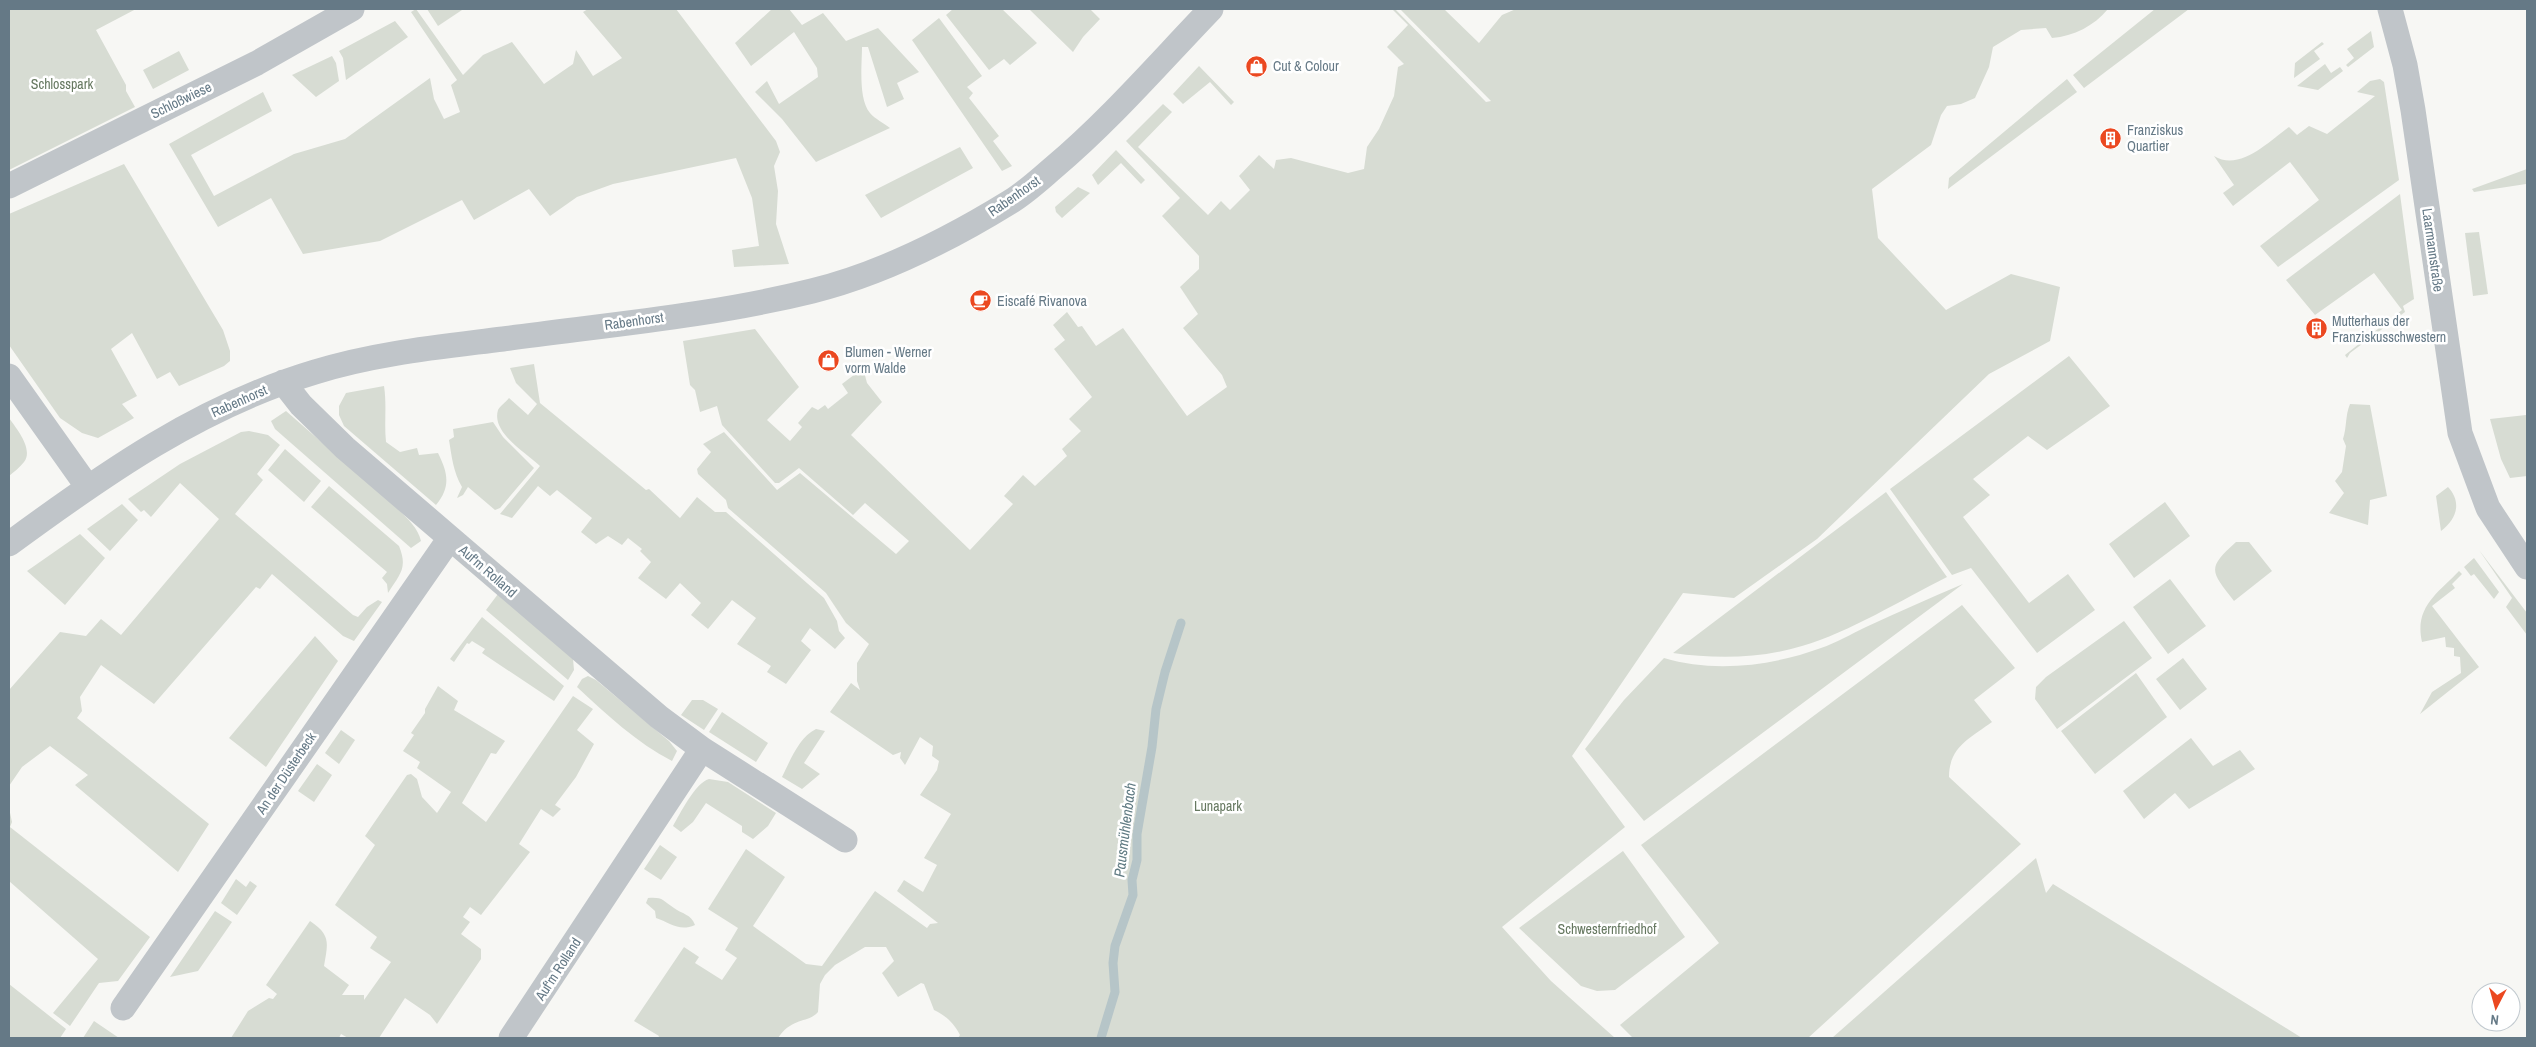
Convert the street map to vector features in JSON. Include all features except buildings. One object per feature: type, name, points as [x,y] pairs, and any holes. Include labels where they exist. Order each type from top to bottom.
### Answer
[{"type":"street","name":"Schloßwiese","points":[[9,186],[257,62],[352,9]]},
{"type":"street","name":"Rabenhorst","points":[[9,544],[87,486],[192,422],[283,382],[349,362],[418,350],[704,312],[813,291],[877,268],[948,237],[1014,200],[1075,149],[1211,9]]},
{"type":"street","name":"Laarmannstraße","points":[[2390,9],[2400,43],[2413,110],[2460,433],[2488,508],[2527,567]]},
{"type":"street","points":[[9,376],[87,486]]},
{"type":"street","name":"Auf'm Rolland","points":[[283,382],[301,405],[328,433],[634,698],[702,749],[845,840]]},
{"type":"street","name":"An der Düsterbeck","points":[[123,1008],[450,538]]},
{"type":"street","name":"Auf'm Rolland","points":[[512,1038],[702,749]]},
{"type":"green space","name":"Schlosspark","points":[[9,9],[136,9],[96,30],[126,85],[126,91],[135,107],[9,170]]},
{"type":"green space","points":[[416,9],[463,75],[483,55],[512,42],[544,84],[573,64],[576,50],[593,76],[622,58],[583,12],[588,9],[676,9],[776,141],[780,152],[774,166],[778,191],[776,224],[789,264],[734,267],[732,250],[759,246],[752,198],[736,158],[613,184],[577,197],[550,216],[529,189],[474,220],[462,200],[380,241],[303,254],[271,198],[218,227],[169,144],[263,92],[272,111],[191,155],[214,196],[294,154],[345,139],[430,78],[434,99],[444,119],[460,112],[451,85],[457,80],[411,12]]},
{"type":"green space","points":[[427,9],[461,9],[462,10],[438,26]]},
{"type":"green space","points":[[772,9],[789,9],[802,25],[823,13],[846,41],[878,28],[919,72],[897,83],[904,99],[887,107],[868,47],[862,47],[862,90],[866,107],[872,115],[890,128],[816,162],[782,119],[755,92],[767,81],[779,104],[818,77],[817,68],[794,32],[751,66],[735,43]]},
{"type":"green space","points":[[953,9],[1002,9],[1037,43],[1010,65],[1004,59],[989,70],[946,15]]},
{"type":"green space","points":[[1029,9],[1090,9],[1100,19],[1083,37],[1073,52]]},
{"type":"green space","name":"Lunapark","points":[[1392,9],[1395,9],[1486,102],[1491,101],[1400,9],[1444,9],[1479,43],[1502,15],[1516,9],[2108,9],[2090,25],[2068,35],[2052,38],[2046,28],[2021,30],[1993,47],[1989,67],[1975,98],[1961,104],[1947,106],[1941,115],[1931,145],[1872,189],[1878,238],[1946,310],[2011,274],[2060,287],[2050,341],[1989,374],[1817,539],[1734,598],[1683,593],[1572,756],[1625,827],[1502,927],[1551,981],[1615,1038],[958,1038],[960,1035],[952,1023],[934,1010],[924,984],[921,983],[898,997],[882,973],[894,961],[886,947],[865,947],[835,965],[825,975],[820,984],[818,1012],[810,1018],[794,1023],[783,1031],[778,1038],[658,1038],[659,1036],[634,1021],[684,947],[699,957],[695,963],[722,980],[737,958],[725,950],[738,928],[708,909],[746,849],[785,877],[753,926],[806,964],[822,966],[875,891],[927,928],[930,924],[938,923],[897,891],[904,880],[923,892],[937,865],[924,858],[951,814],[920,795],[937,770],[939,761],[932,756],[933,746],[920,737],[905,765],[900,758],[901,752],[893,755],[830,712],[851,683],[860,690],[857,681],[857,663],[869,644],[846,623],[826,593],[728,508],[726,500],[698,474],[697,469],[711,452],[703,444],[724,432],[777,490],[800,473],[896,554],[909,541],[865,503],[853,515],[799,468],[779,483],[775,483],[722,425],[717,406],[700,412],[695,390],[690,385],[683,341],[755,329],[799,387],[767,420],[790,441],[802,427],[798,423],[812,407],[818,410],[825,405],[828,409],[848,393],[842,384],[863,368],[867,383],[882,402],[851,435],[970,550],[1013,504],[1004,496],[1023,475],[1035,486],[1067,456],[1062,449],[1081,431],[1069,419],[1092,397],[1054,349],[1065,340],[1053,325],[1067,312],[1078,327],[1082,326],[1096,346],[1123,328],[1187,416],[1227,387],[1222,375],[1183,328],[1198,314],[1180,287],[1199,269],[1199,256],[1162,216],[1180,198],[1126,141],[1163,104],[1172,112],[1138,147],[1208,215],[1221,201],[1230,210],[1250,190],[1239,176],[1259,155],[1274,169],[1276,160],[1291,158],[1348,173],[1364,169],[1367,147],[1379,129],[1394,96],[1398,67],[1404,64],[1387,47],[1408,25]]},
{"type":"green space","points":[[2155,9],[2189,9],[2084,88],[2073,75]]},
{"type":"green space","points":[[939,18],[982,76],[967,87],[973,93],[969,98],[999,136],[993,141],[1012,166],[1002,171],[912,40]]},
{"type":"green space","points":[[395,21],[408,37],[346,80],[343,58],[339,51]]},
{"type":"green space","points":[[2371,31],[2374,47],[2348,67],[2346,65],[2354,58],[2347,49]]},
{"type":"green space","points":[[2322,42],[2324,44],[2314,51],[2320,59],[2294,78],[2295,63]]},
{"type":"green space","points":[[179,51],[189,70],[153,89],[143,70]]},
{"type":"green space","points":[[332,56],[336,63],[339,81],[316,97],[292,75]]},
{"type":"green space","points":[[2325,64],[2331,73],[2340,67],[2343,71],[2318,90],[2297,86]]},
{"type":"green space","points":[[1199,66],[1234,102],[1231,105],[1210,82],[1183,104],[1173,94]]},
{"type":"green space","points":[[2067,79],[2077,92],[1948,189],[1949,178]]},
{"type":"green space","points":[[2380,79],[2384,82],[2399,180],[2278,267],[2260,246],[2319,200],[2290,162],[2233,206],[2223,193],[2234,185],[2214,156],[2224,160],[2244,158],[2263,147],[2289,127],[2297,135],[2309,126],[2327,134],[2375,96],[2357,92],[2370,81]]},
{"type":"green space","points":[[960,147],[973,168],[881,218],[865,195]]},
{"type":"green space","points":[[1116,150],[1145,180],[1141,184],[1121,163],[1098,185],[1092,175]]},
{"type":"green space","points":[[124,164],[223,330],[230,351],[230,361],[224,366],[179,386],[170,372],[157,379],[132,333],[111,349],[137,396],[122,404],[134,418],[98,438],[82,433],[60,418],[9,345],[9,214]]},
{"type":"green space","points":[[2527,169],[2527,188],[2526,184],[2474,192],[2472,189]]},
{"type":"green space","points":[[1078,187],[1090,193],[1062,218],[1056,212],[1055,207]]},
{"type":"green space","points":[[2400,194],[2414,299],[2403,306],[2405,312],[2350,353],[2347,358],[2345,355],[2402,310],[2374,273],[2315,315],[2286,280]]},
{"type":"green space","points":[[2479,232],[2488,294],[2473,296],[2465,233]]},
{"type":"green space","points":[[2069,356],[2110,406],[2047,450],[2028,436],[1973,479],[1990,495],[1963,517],[2029,603],[2068,574],[2095,610],[2037,653],[1971,568],[1952,575],[1890,489]]},
{"type":"green space","points":[[534,364],[540,403],[646,490],[649,489],[680,518],[697,497],[715,512],[726,512],[824,598],[837,621],[839,631],[845,638],[835,649],[810,628],[801,641],[811,650],[786,684],[767,672],[771,666],[737,644],[756,618],[732,600],[708,629],[691,615],[701,603],[680,583],[666,599],[638,578],[651,562],[640,551],[642,549],[628,538],[622,545],[608,536],[596,544],[581,532],[592,518],[557,490],[550,496],[538,486],[512,518],[500,514],[540,466],[512,442],[500,427],[497,418],[498,410],[509,398],[528,415],[537,404],[516,383],[510,368]]},
{"type":"green space","points":[[384,386],[386,442],[400,452],[417,448],[419,455],[438,453],[446,473],[446,486],[436,505],[344,426],[339,415],[339,406],[346,393]]},
{"type":"green space","points":[[2350,404],[2370,405],[2387,496],[2370,500],[2368,525],[2329,513],[2344,493],[2335,481],[2342,472],[2346,446],[2343,439]]},
{"type":"green space","points":[[286,411],[398,509],[415,528],[421,541],[411,548],[275,429],[271,421]]},
{"type":"green space","points":[[2526,415],[2527,476],[2510,478],[2501,459],[2490,419]]},
{"type":"green space","points":[[9,418],[23,439],[27,457],[19,468],[9,476]]},
{"type":"green space","points":[[493,422],[503,437],[534,468],[500,508],[495,510],[468,487],[463,495],[457,498],[462,487],[455,470],[449,440],[454,437],[453,429]]},
{"type":"green space","points":[[249,431],[268,435],[280,445],[257,474],[263,480],[235,514],[353,615],[358,617],[367,607],[378,600],[382,602],[354,641],[343,636],[272,574],[260,589],[256,587],[154,704],[101,665],[80,697],[82,711],[77,718],[209,824],[178,872],[75,785],[88,775],[50,746],[22,767],[9,786],[9,690],[60,632],[86,636],[101,619],[121,635],[219,519],[180,483],[151,517],[144,510],[141,512],[128,499],[180,464],[241,432]]},
{"type":"green space","points":[[285,449],[321,481],[304,502],[268,470]]},
{"type":"green space","points":[[329,486],[399,546],[403,566],[388,593],[387,584],[382,578],[387,572],[311,507]]},
{"type":"green space","points":[[2448,487],[2455,499],[2456,510],[2451,521],[2441,531],[2436,496]]},
{"type":"green space","points":[[1886,492],[1947,577],[1857,624],[1802,646],[1754,656],[1738,657],[1673,653]]},
{"type":"green space","points":[[2165,502],[2190,536],[2134,578],[2109,544]]},
{"type":"green space","points":[[122,504],[138,520],[110,551],[87,529]]},
{"type":"green space","points":[[80,534],[105,558],[65,605],[27,571]]},
{"type":"green space","points":[[2236,542],[2249,542],[2272,571],[2234,601],[2220,583],[2215,570],[2220,558]]},
{"type":"green space","points":[[2479,550],[2527,613],[2527,635],[2506,607],[2512,598]]},
{"type":"green space","points":[[2474,558],[2499,592],[2494,599],[2474,574],[2471,576],[2464,567]]},
{"type":"green space","points":[[2459,571],[2462,574],[2452,584],[2455,588],[2432,606],[2479,667],[2420,714],[2432,692],[2461,673],[2460,657],[2454,656],[2454,648],[2446,647],[2445,637],[2422,642],[2420,630],[2421,619],[2430,602]]},
{"type":"green space","points":[[2170,579],[2206,626],[2168,654],[2133,607]]},
{"type":"green space","points":[[1963,584],[1644,821],[1585,749],[1624,700],[1664,658],[1683,663],[1723,666],[1763,663],[1783,659],[1827,646]]},
{"type":"green space","points":[[498,594],[573,659],[574,670],[568,680],[486,610]]},
{"type":"green space","points":[[1962,605],[2015,668],[1974,700],[1992,722],[1962,744],[1953,758],[1949,777],[2021,844],[1808,1038],[1633,1038],[1620,1025],[1719,943],[1641,845]]},
{"type":"green space","points":[[482,617],[564,686],[554,701],[482,653],[485,649],[472,641],[469,644],[467,643],[454,662],[450,659]]},
{"type":"green space","points":[[2124,621],[2152,658],[2057,729],[2035,699],[2036,687],[2046,677]]},
{"type":"green space","points":[[315,636],[338,661],[266,767],[229,738]]},
{"type":"green space","points":[[2183,658],[2207,689],[2180,710],[2156,679]]},
{"type":"green space","points":[[2136,673],[2167,717],[2095,774],[2061,731]]},
{"type":"green space","points":[[588,676],[596,680],[669,741],[677,751],[672,761],[634,737],[577,687],[582,679]]},
{"type":"green space","points":[[438,686],[458,701],[454,710],[505,741],[496,754],[491,753],[462,803],[486,822],[573,696],[593,709],[577,730],[594,744],[576,777],[555,805],[561,809],[553,817],[541,809],[519,844],[530,852],[481,915],[470,907],[463,917],[470,922],[461,934],[481,949],[481,959],[437,1024],[430,1015],[405,998],[379,1038],[348,1038],[341,1034],[339,1038],[231,1038],[248,1011],[269,998],[273,999],[277,994],[266,985],[310,921],[325,935],[327,945],[324,966],[349,985],[342,995],[364,995],[364,1000],[391,962],[370,948],[377,937],[335,905],[375,845],[365,836],[407,775],[411,774],[417,779],[422,797],[437,813],[451,792],[417,768],[420,762],[403,751],[414,735],[411,733],[425,713],[425,709]]},
{"type":"green space","points":[[692,700],[703,700],[718,709],[704,730],[681,715]]},
{"type":"green space","points":[[722,712],[768,743],[756,762],[709,732]]},
{"type":"green space","points":[[816,729],[825,731],[804,763],[820,774],[802,789],[782,777],[800,743]]},
{"type":"green space","points":[[341,730],[355,740],[339,764],[325,753]]},
{"type":"green space","points":[[2191,738],[2213,766],[2240,750],[2255,769],[2189,809],[2175,793],[2144,819],[2123,791]]},
{"type":"green space","points":[[317,764],[332,775],[314,802],[298,791]]},
{"type":"green space","points":[[709,779],[728,782],[776,813],[768,826],[753,839],[742,832],[742,826],[706,803],[693,822],[681,832],[673,826],[693,792],[698,786]]},
{"type":"green space","points":[[9,808],[12,822],[10,827],[150,937],[118,981],[99,983],[70,1026],[53,1013],[98,959],[9,881]]},
{"type":"green space","points":[[660,845],[677,857],[661,880],[644,869]]},
{"type":"green space","name":"Schwesternfriedhof","points":[[1623,851],[1685,937],[1615,990],[1597,991],[1581,986],[1519,928]]},
{"type":"green space","points":[[2036,858],[2046,893],[2053,884],[2302,1038],[1832,1038]]},
{"type":"green space","points":[[236,879],[246,887],[250,881],[257,886],[237,915],[221,903]]},
{"type":"green space","points":[[648,898],[662,900],[689,916],[695,925],[684,928],[656,918],[655,911],[646,903]]},
{"type":"green space","points":[[215,911],[232,922],[198,971],[170,977]]},
{"type":"green space","points":[[9,984],[66,1029],[60,1038],[9,1038]]},
{"type":"green space","points":[[94,1021],[119,1038],[83,1038]]},
{"type":"waterway","name":"Pausmühlenbach","points":[[1101,1038],[1115,992],[1113,963],[1115,946],[1133,895],[1132,880],[1137,860],[1137,834],[1152,747],[1156,709],[1165,672],[1181,623]]},
{"type":"place","name":"Cut & Colour","points":[[1257,66]]},
{"type":"place","name":"Franziskus Quartier","points":[[2111,138]]},
{"type":"place","name":"Eiscafé Rivanova","points":[[981,301]]},
{"type":"place","name":"Mutterhaus der Franziskusschwestern","points":[[2316,329]]},
{"type":"place","name":"Blumen - Werner vorm Walde","points":[[829,360]]}]
